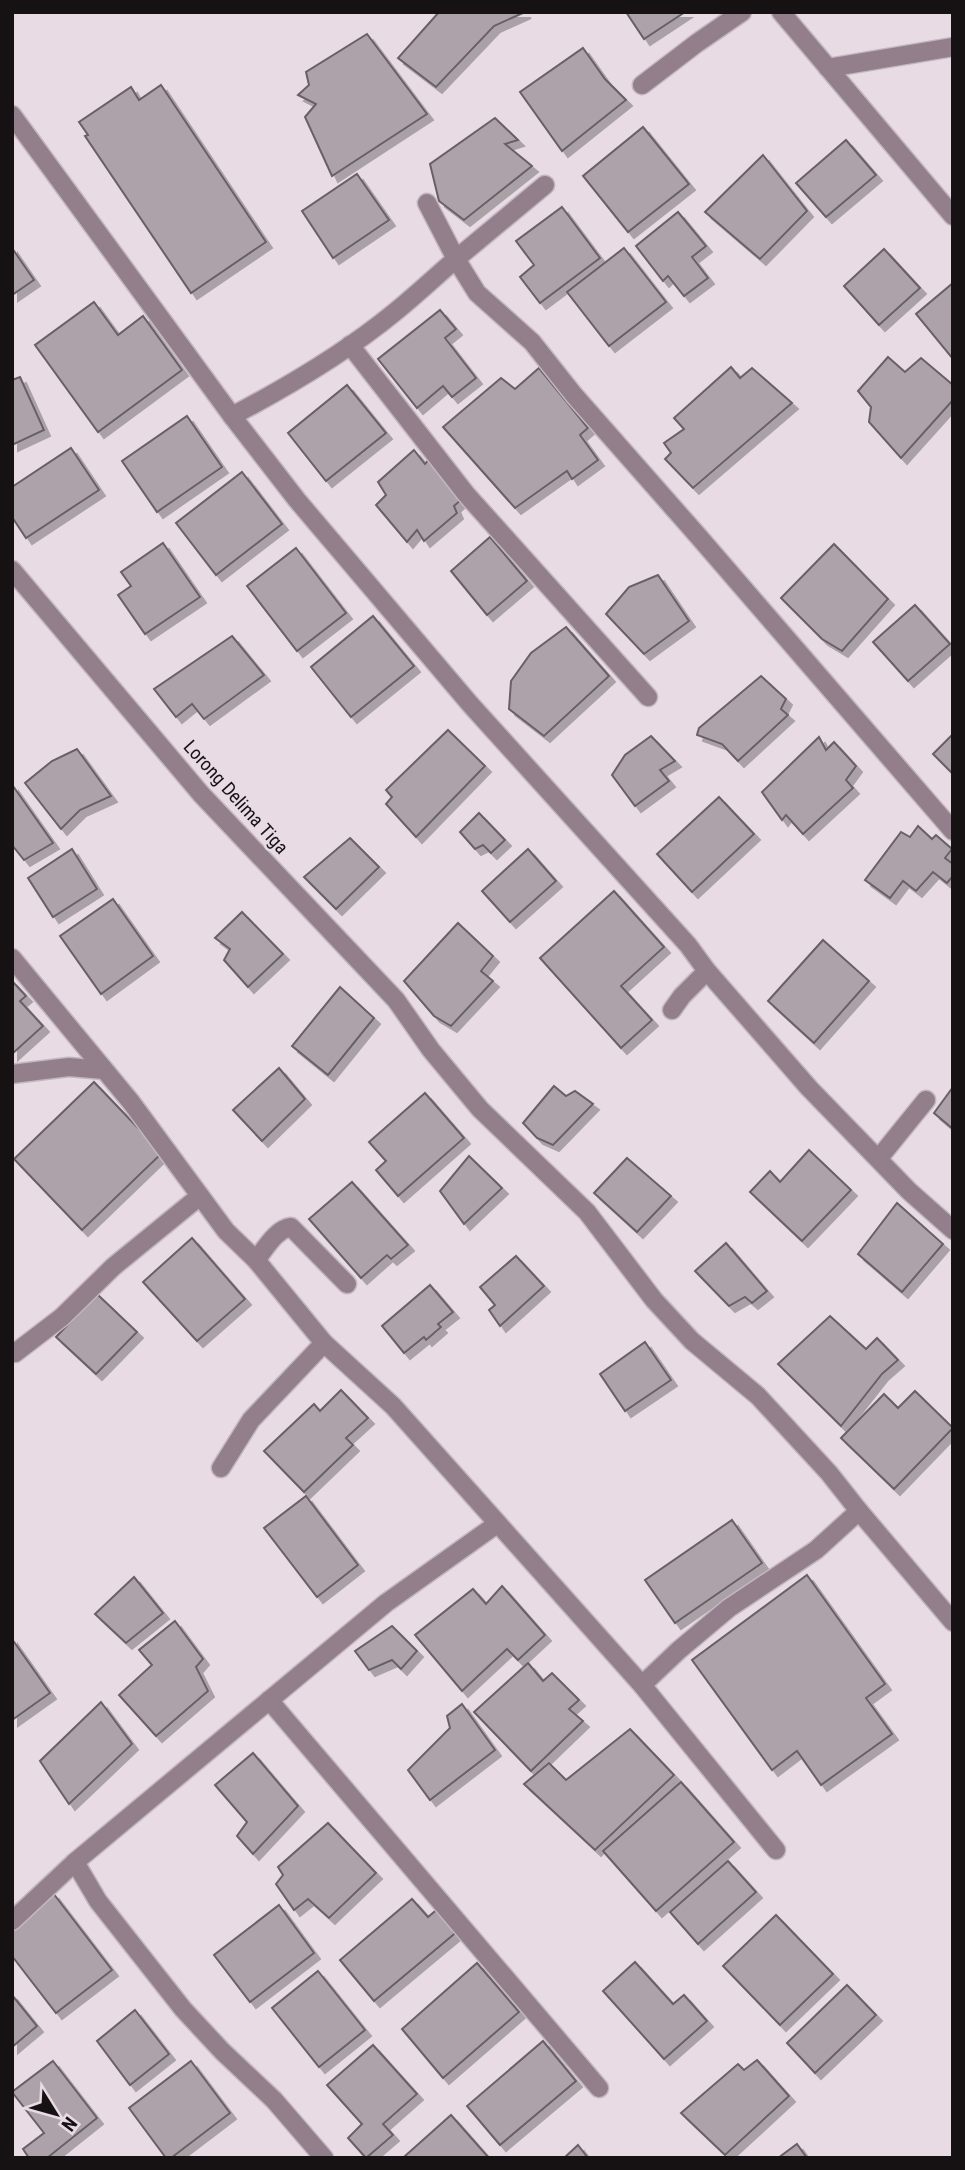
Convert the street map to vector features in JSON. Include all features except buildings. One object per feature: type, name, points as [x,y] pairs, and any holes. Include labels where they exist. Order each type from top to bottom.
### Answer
[{"type":"street","points":[[642,85],[742,12]]},
{"type":"street","points":[[781,12],[953,216]]},
{"type":"street","points":[[828,68],[953,47]]},
{"type":"street","points":[[12,115],[232,416],[297,500],[489,724],[688,946],[809,1088],[909,1191],[953,1230]]},
{"type":"street","points":[[232,416],[274,394],[394,313],[545,185]]},
{"type":"street","points":[[427,203],[477,293],[532,342],[574,395],[953,831]]},
{"type":"street","points":[[350,345],[466,494],[648,697]]},
{"type":"street","name":"Lorong Delima Tiga","points":[[12,569],[201,794],[396,1000],[431,1050],[480,1108],[587,1212],[654,1300],[692,1341],[758,1396],[829,1473],[953,1622]]},
{"type":"street","points":[[12,958],[131,1102],[226,1231],[256,1260],[324,1343],[393,1406],[642,1685],[776,1850]]},
{"type":"street","points":[[672,1010],[707,971]]},
{"type":"street","points":[[12,1074],[69,1067],[104,1070]]},
{"type":"street","points":[[879,1158],[926,1100]]},
{"type":"street","points":[[15,1353],[62,1317],[113,1267],[200,1196]]},
{"type":"street","points":[[256,1260],[279,1233],[292,1227],[347,1284]]},
{"type":"street","points":[[221,1468],[251,1420],[324,1343]]},
{"type":"street","points":[[642,1685],[678,1650],[729,1608],[816,1549],[859,1511]]},
{"type":"street","points":[[12,1921],[75,1862],[386,1603],[497,1524]]},
{"type":"street","points":[[269,1700],[600,2088]]},
{"type":"street","points":[[75,1862],[97,1901],[183,2009],[222,2051],[274,2100],[324,2158]]}]
